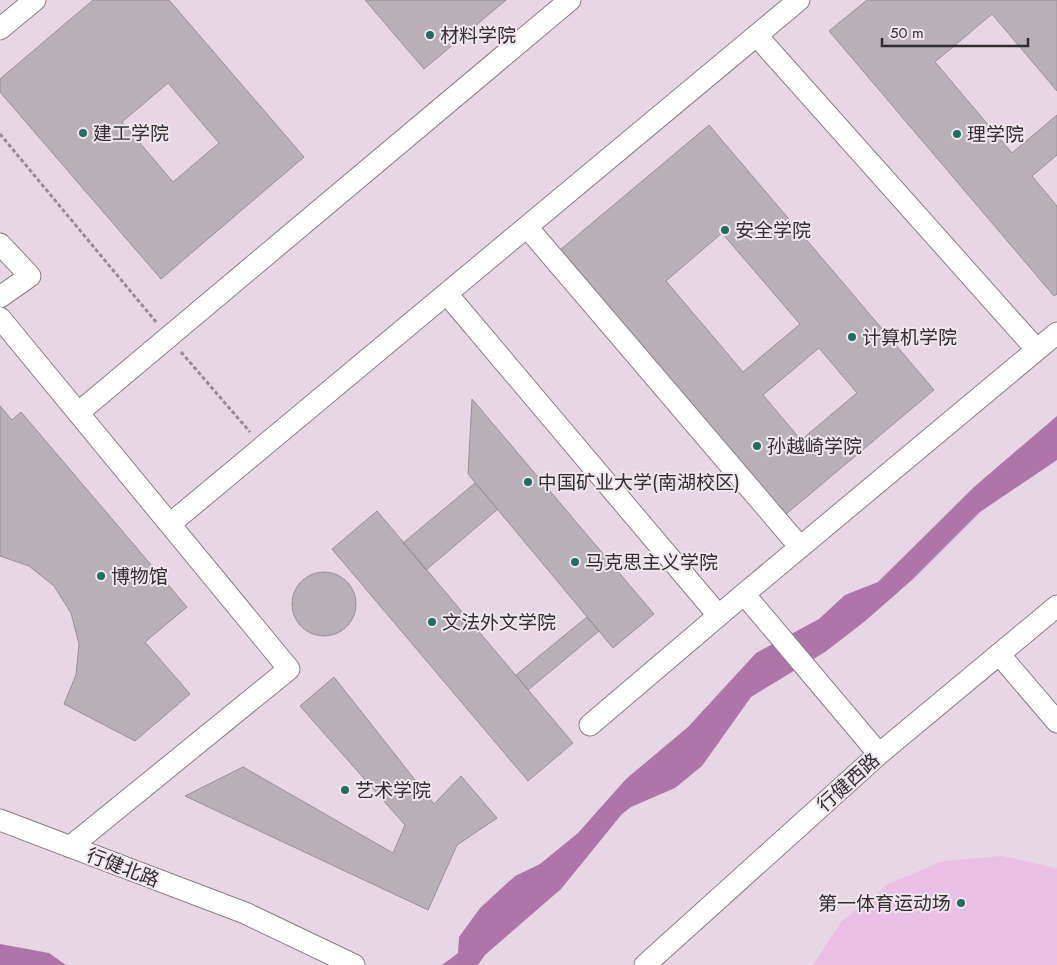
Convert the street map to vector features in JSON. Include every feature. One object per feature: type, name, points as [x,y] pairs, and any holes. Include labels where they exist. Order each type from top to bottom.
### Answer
[{"type":"street","points":[[0,29],[34,0]]},
{"type":"street","points":[[78,413],[570,0]]},
{"type":"street","points":[[170,524],[800,0]]},
{"type":"street","points":[[757,36],[1036,350]]},
{"type":"street","points":[[527,227],[800,547]]},
{"type":"street","points":[[0,244],[30,276],[0,297]]},
{"type":"street","points":[[447,294],[718,615]]},
{"type":"street","points":[[0,318],[289,669],[70,847]]},
{"type":"street","points":[[590,724],[1057,333]]},
{"type":"street","points":[[744,594],[879,754]]},
{"type":"street","name":"行健西路","points":[[645,965],[879,754],[1057,606]]},
{"type":"street","points":[[999,654],[1057,722]]},
{"type":"street","name":"行健北路","points":[[0,820],[246,913],[354,965]]},
{"type":"path","points":[[0,134],[168,337],[263,447]]},
{"type":"shaded area","name":"中国矿业大学(南湖校区)","points":[[0,0],[1057,0],[1057,965],[0,965]]},
{"type":"shaded area","points":[[1057,416],[1057,460],[980,512],[912,580],[864,622],[825,652],[751,697],[702,766],[675,788],[631,807],[622,814],[561,889],[485,955],[478,965],[442,965],[458,953],[459,937],[480,908],[515,876],[540,864],[578,833],[626,779],[688,727],[756,653],[819,619],[845,595],[878,582],[974,487]]},
{"type":"shaded area","name":"第一体育运动场","points":[[1002,856],[1057,868],[1057,965],[813,965],[841,922],[888,884],[943,861]]},
{"type":"shaded area","points":[[0,944],[49,953],[66,965],[0,965]]},
{"type":"building","name":"建工学院","points":[[93,0],[169,0],[304,157],[161,279],[0,92],[0,79]],"holes":[[[168,83],[219,143],[173,182],[122,122]]]},
{"type":"building","name":"材料学院","points":[[365,0],[506,0],[424,69]]},
{"type":"building","name":"理学院","points":[[867,0],[1057,0],[1057,91],[992,14],[935,62],[1012,153],[1057,115],[1057,155],[1032,176],[1057,206],[1057,294],[1054,296],[829,31]]},
{"type":"building","points":[[709,125],[934,390],[785,515],[560,250]],"holes":[[[722,233],[800,324],[743,372],[666,281]],[[819,348],[857,393],[801,440],[763,395]]]},
{"type":"building","name":"马克思主义学院","points":[[472,399],[654,614],[613,648],[468,474]]},
{"type":"building","name":"博物馆","points":[[0,406],[12,420],[21,412],[187,607],[145,642],[190,694],[135,741],[64,704],[76,675],[79,644],[71,613],[54,586],[29,566],[0,556]]},
{"type":"building","points":[[475,483],[498,509],[426,570],[403,543]]},
{"type":"building","name":"文法外文学院","points":[[377,511],[573,743],[528,781],[332,549]]},
{"type":"building","points":[[324,572],[336,574],[347,581],[354,592],[356,604],[354,616],[347,627],[336,634],[324,636],[312,634],[301,627],[294,616],[292,604],[294,592],[301,581],[312,574]]},
{"type":"building","points":[[587,617],[599,631],[528,690],[516,675]]},
{"type":"building","points":[[334,677],[434,804],[461,776],[497,818],[457,845],[428,910],[185,796],[243,767],[393,853],[405,825],[300,706]]},
{"type":"place","name":"材料学院","points":[[430,35]]},
{"type":"place","name":"建工学院","points":[[83,133]]},
{"type":"place","name":"理学院","points":[[957,134]]},
{"type":"place","name":"安全学院","points":[[725,230]]},
{"type":"place","name":"计算机学院","points":[[852,337]]},
{"type":"place","name":"孙越崎学院","points":[[757,446]]},
{"type":"place","name":"中国矿业大学(南湖校区)","points":[[528,482]]},
{"type":"place","name":"马克思主义学院","points":[[575,562]]},
{"type":"place","name":"博物馆","points":[[101,576]]},
{"type":"place","name":"文法外文学院","points":[[432,622]]},
{"type":"place","name":"艺术学院","points":[[345,790]]},
{"type":"place","name":"第一体育运动场","points":[[961,903]]}]
